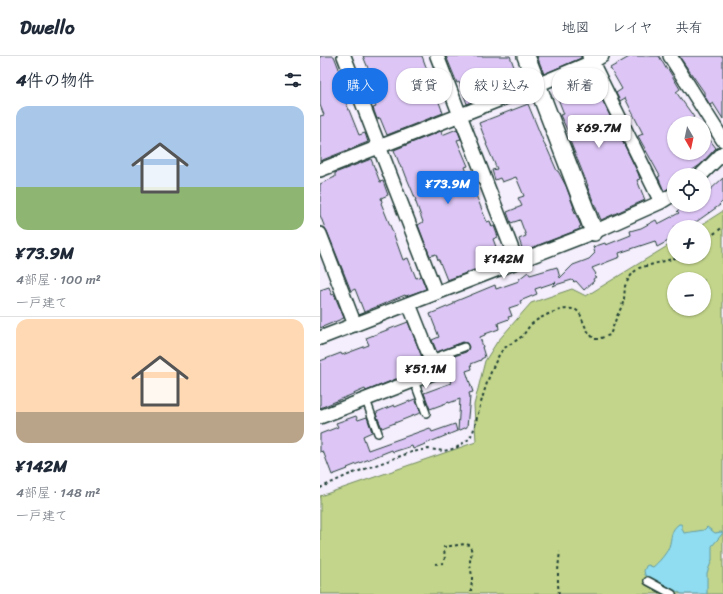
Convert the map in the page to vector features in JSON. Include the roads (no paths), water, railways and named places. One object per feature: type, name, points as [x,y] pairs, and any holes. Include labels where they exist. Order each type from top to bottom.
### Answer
[{"type":"street","points":[[344,56],[436,293]]},
{"type":"street","points":[[437,56],[517,262]]},
{"type":"street","points":[[526,56],[531,68]]},
{"type":"street","points":[[670,56],[723,140]]},
{"type":"street","points":[[544,82],[594,58],[661,202]]},
{"type":"street","points":[[544,103],[594,232]]},
{"type":"street","points":[[320,170],[487,104]]},
{"type":"street","points":[[708,168],[723,153]]},
{"type":"street","points":[[320,338],[594,232],[667,198]]},
{"type":"street","points":[[320,234],[355,325]]},
{"type":"street","points":[[320,417],[436,372],[409,304]]},
{"type":"lane","points":[[431,359],[464,347]]},
{"type":"lane","points":[[414,381],[426,413]]},
{"type":"lane","points":[[366,400],[378,433]]},
{"type":"lane","points":[[648,581],[672,594]]},
{"type":"water","points":[[681,524],[684,533],[704,530],[707,527],[715,533],[723,533],[712,546],[712,560],[707,573],[707,594],[682,594],[645,575],[644,571],[646,566],[648,565],[653,567],[666,552],[674,529]]}]
